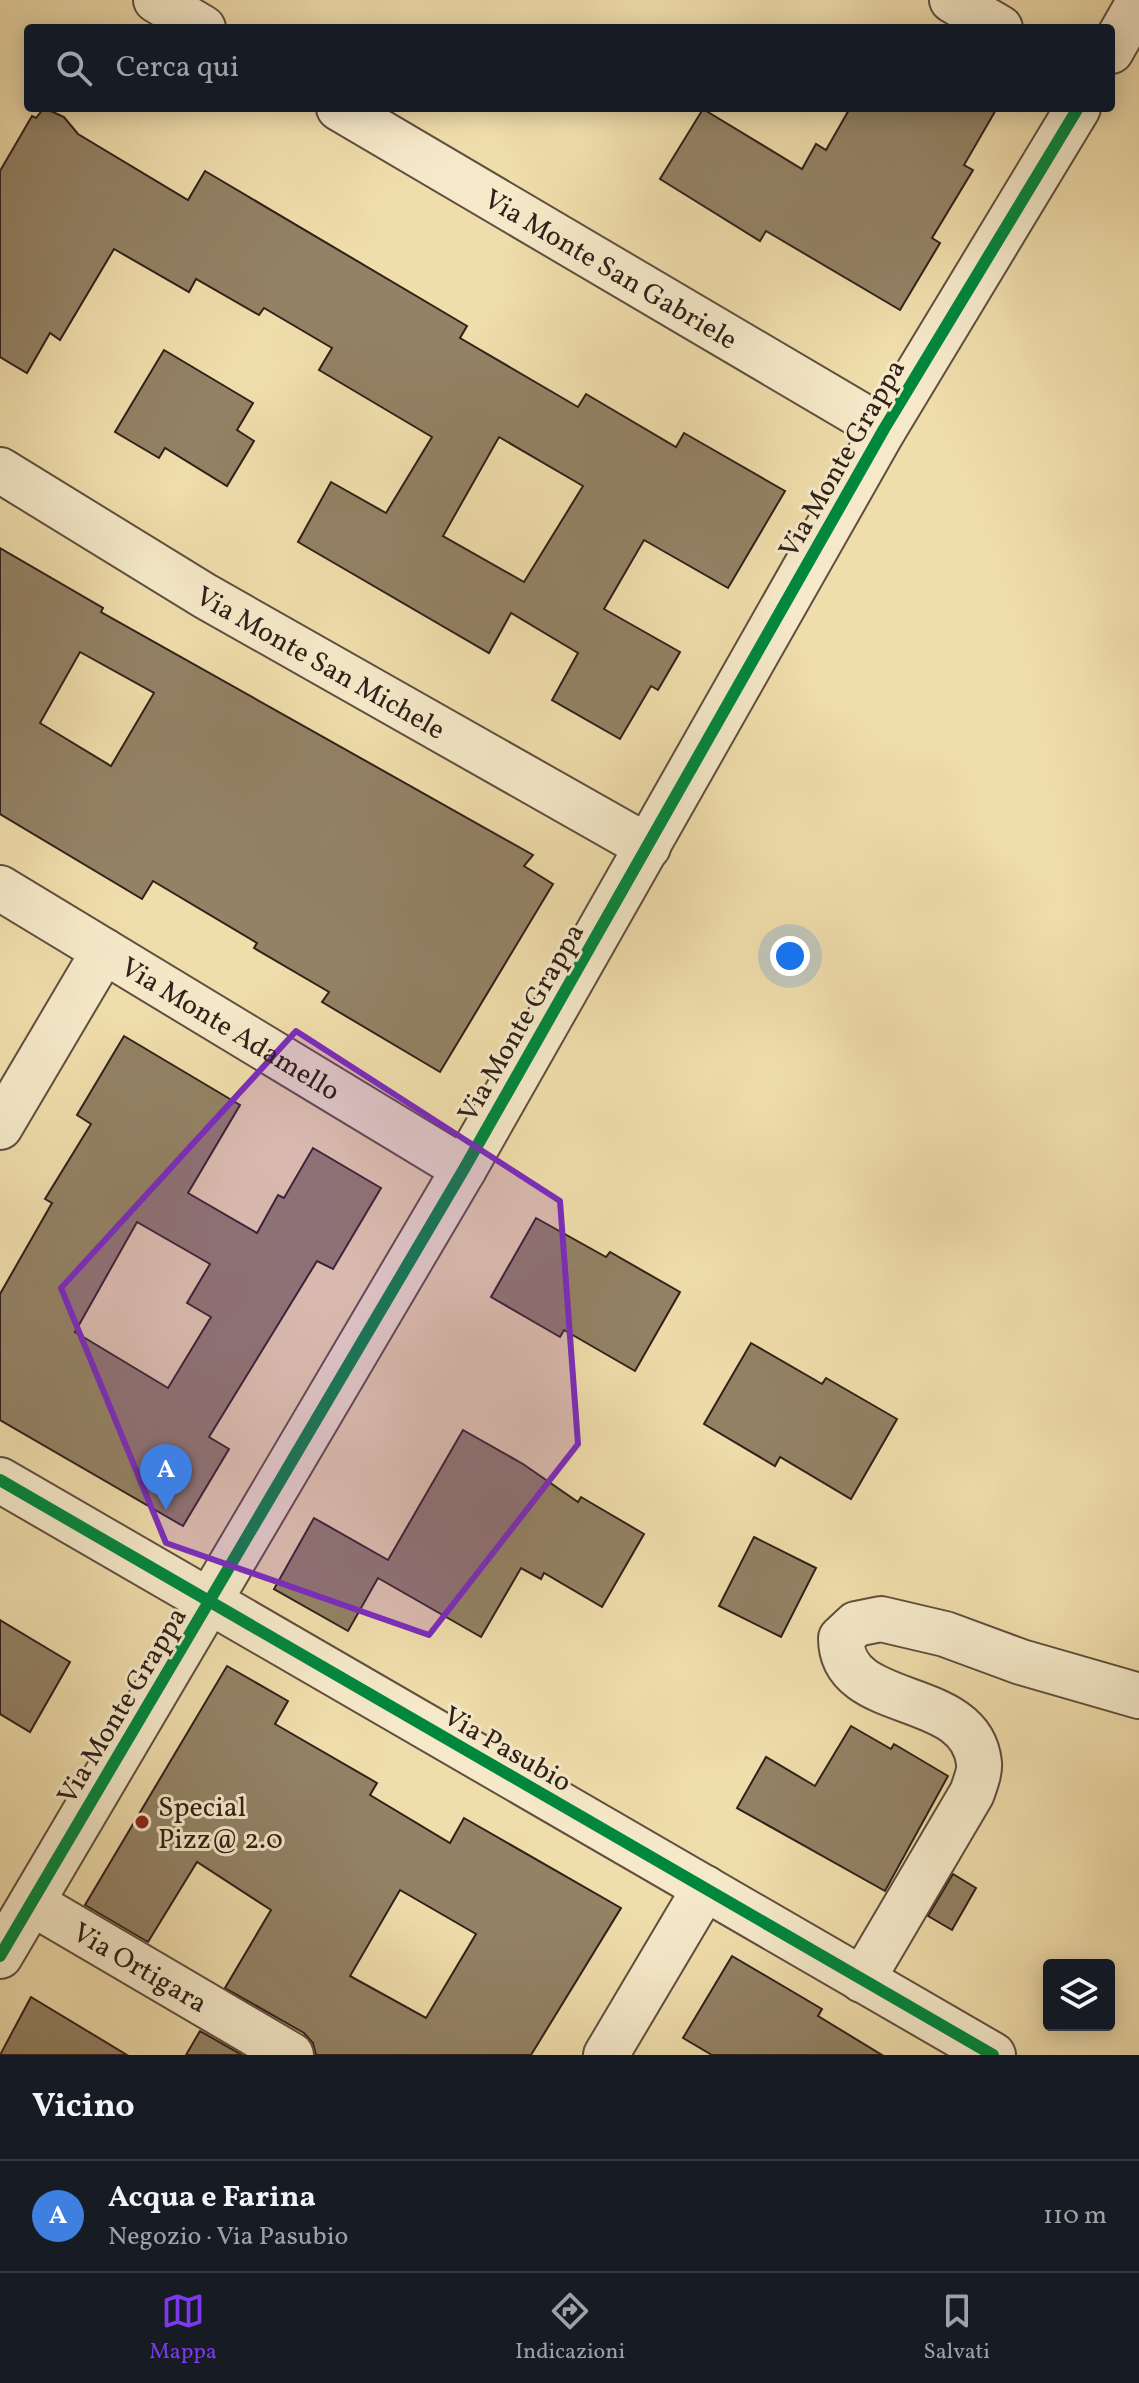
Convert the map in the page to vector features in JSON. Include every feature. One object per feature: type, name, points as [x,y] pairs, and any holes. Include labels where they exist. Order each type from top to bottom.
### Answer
[{"type":"street","points":[[156,0],[196,24]]},
{"type":"street","points":[[952,0],[993,24]]},
{"type":"street","points":[[1115,44],[1139,2]]},
{"type":"street","name":"Via Monte San Gabriele","points":[[346,112],[884,429]]},
{"type":"street","name":"Via Monte Grappa","points":[[0,1956],[464,1169],[884,429],[1076,112]]},
{"type":"street","name":"Via Monte San Michele","points":[[0,470],[205,596],[648,847]]},
{"type":"street","name":"Via Monte Adamello","points":[[0,888],[464,1169]]},
{"type":"street","points":[[0,1127],[104,951]]},
{"type":"street","name":"Via Pasubio","points":[[0,1480],[993,2055]]},
{"type":"street","points":[[862,1980],[972,1793],[979,1765],[974,1746],[964,1730],[925,1706],[871,1685],[850,1673],[841,1656],[841,1638],[856,1624],[881,1619],[945,1634],[1021,1662],[1139,1696]]},
{"type":"street","points":[[606,2055],[705,1888]]},
{"type":"street","name":"Via Ortigara","points":[[32,1903],[291,2055]]},
{"type":"highlighted area","points":[[296,1031],[560,1201],[578,1444],[429,1635],[166,1543],[61,1288]]},
{"type":"building","points":[[41,112],[53,112],[64,117],[78,134],[188,200],[205,171],[467,326],[460,338],[578,407],[586,394],[676,447],[684,433],[785,491],[728,588],[644,540],[604,609],[680,652],[658,690],[651,686],[620,739],[552,700],[578,653],[511,613],[489,653],[298,542],[331,482],[386,513],[432,437],[319,370],[332,348],[264,308],[259,315],[196,279],[189,292],[114,249],[60,340],[50,333],[27,373],[0,357],[0,171],[32,116],[36,118]],"holes":[[[499,437],[583,486],[524,582],[443,536]]]},
{"type":"building","points":[[701,112],[708,112],[802,169],[816,144],[826,150],[848,112],[995,112],[964,165],[973,170],[932,238],[940,243],[900,310],[766,231],[760,241],[660,179]]},
{"type":"building","points":[[164,350],[253,403],[237,430],[254,441],[227,486],[165,448],[159,458],[115,432]]},
{"type":"building","points":[[0,548],[103,608],[101,612],[533,855],[524,866],[553,884],[440,1072],[322,1002],[329,992],[254,948],[257,943],[153,881],[142,899],[0,814]],"holes":[[[80,652],[154,693],[111,766],[40,723]]]},
{"type":"building","points":[[124,1036],[240,1105],[188,1193],[257,1233],[278,1195],[284,1198],[313,1148],[381,1188],[333,1269],[317,1261],[209,1437],[229,1449],[183,1526],[0,1420],[0,1294],[52,1203],[45,1199],[91,1124],[77,1115]],"holes":[[[137,1222],[210,1264],[187,1303],[211,1317],[168,1388],[75,1332]]]},
{"type":"building","points":[[536,1218],[606,1257],[610,1252],[680,1292],[635,1371],[564,1330],[560,1337],[491,1297]]},
{"type":"building","points":[[751,1343],[822,1384],[826,1378],[897,1419],[851,1499],[780,1457],[775,1466],[704,1424]]},
{"type":"building","points":[[463,1430],[523,1464],[578,1502],[581,1497],[644,1534],[602,1607],[544,1573],[541,1579],[521,1568],[481,1637],[378,1578],[348,1631],[274,1589],[314,1518],[388,1560]]},
{"type":"building","points":[[754,1537],[816,1568],[781,1637],[719,1606]]},
{"type":"building","points":[[0,1620],[70,1662],[30,1732],[0,1714]]},
{"type":"building","points":[[227,1666],[288,1701],[275,1724],[377,1783],[370,1795],[450,1843],[464,1818],[621,1908],[531,2055],[316,2055],[313,2043],[304,2033],[225,1988],[271,1910],[197,1862],[148,1942],[85,1905]],"holes":[[[400,1890],[476,1934],[426,2018],[350,1976]]]},
{"type":"building","points":[[851,1726],[891,1749],[894,1744],[948,1776],[885,1891],[737,1808],[766,1757],[815,1786]]},
{"type":"building","points":[[953,1874],[976,1888],[952,1930],[928,1916]]},
{"type":"building","points":[[732,1956],[822,2009],[818,2016],[882,2055],[712,2055],[683,2038]]},
{"type":"building","points":[[31,1997],[127,2055],[0,2055]]},
{"type":"building","points":[[200,2031],[242,2055],[186,2055]]},
{"type":"cycle path","points":[[0,1956],[464,1169],[884,429],[1076,112]]},
{"type":"cycle path","points":[[0,1480],[993,2055]]},
{"type":"place","name":"Acqua e Farina","points":[[166,1510]]},
{"type":"place","name":"Special Pizz@ 2.0","points":[[142,1822]]}]
